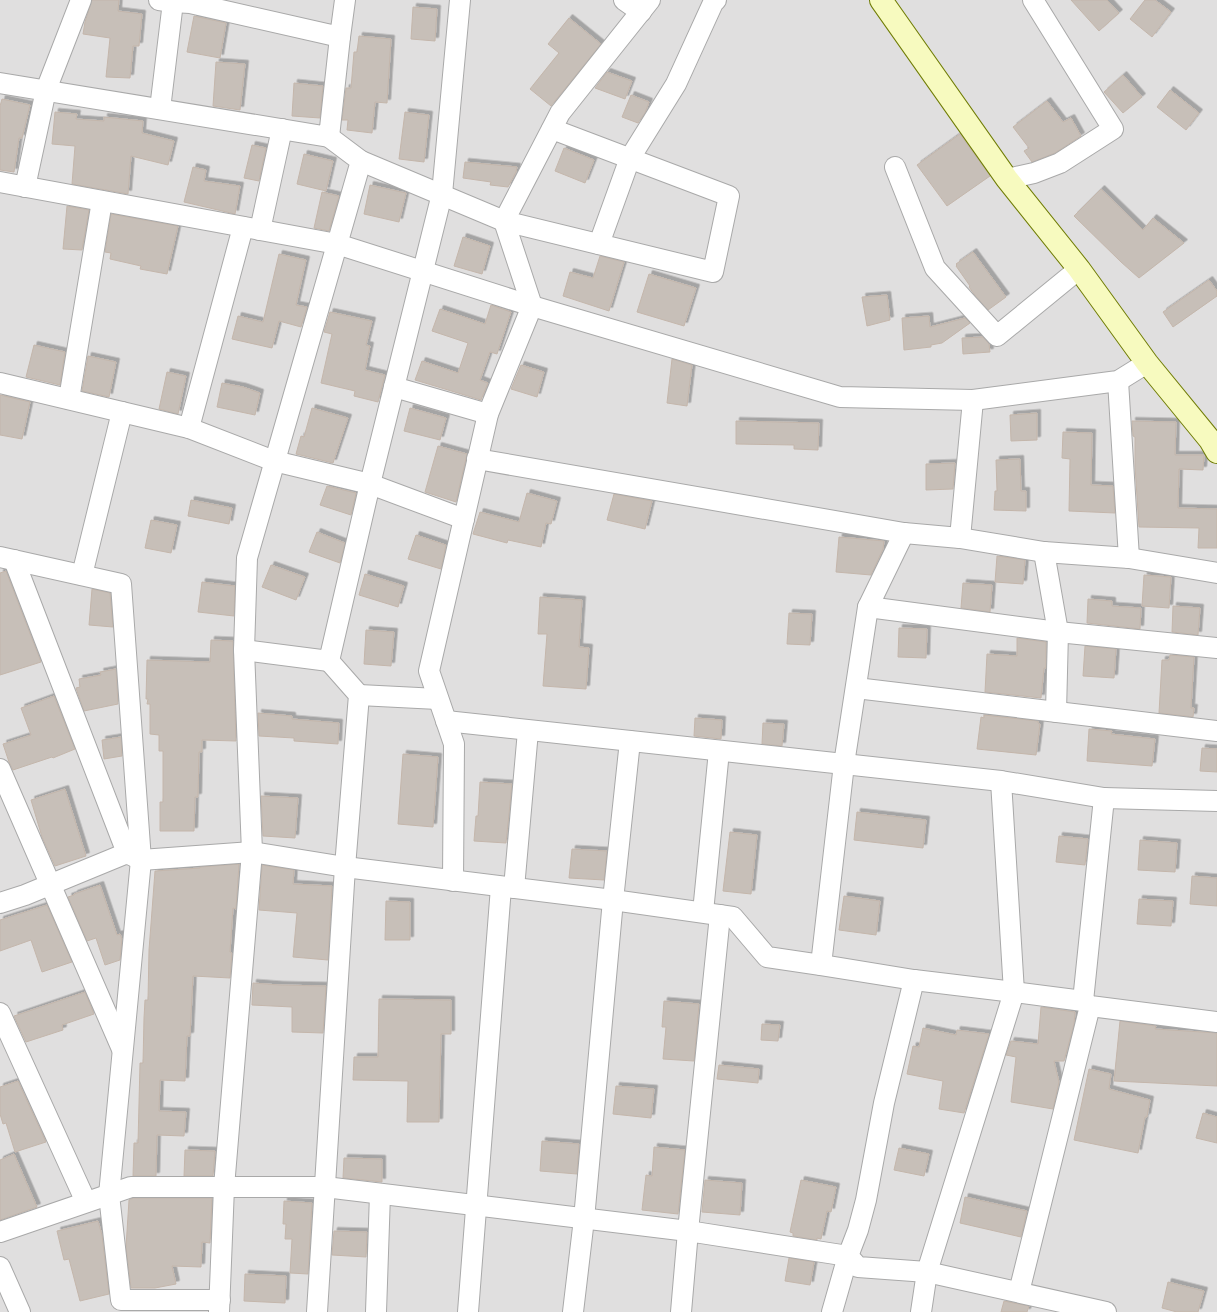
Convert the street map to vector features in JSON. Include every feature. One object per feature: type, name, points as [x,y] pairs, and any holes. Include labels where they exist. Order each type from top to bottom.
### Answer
[{"type":"main road","points":[[886,1],[1008,179],[1079,269],[1147,364],[1210,440],[1217,452]]},
{"type":"street","points":[[25,187],[46,90],[81,0]]},
{"type":"street","points":[[329,137],[340,37],[346,0]]},
{"type":"street","points":[[329,661],[370,484],[442,194],[460,0]]},
{"type":"street","points":[[453,881],[454,744],[428,671],[488,414],[532,306],[504,221],[560,113],[645,6],[624,0]]},
{"type":"street","points":[[599,244],[630,158],[676,84],[713,3],[716,0]]},
{"type":"street","points":[[1008,179],[1034,173],[1060,163],[1113,128],[1033,0]]},
{"type":"street","points":[[160,109],[178,1],[340,37]]},
{"type":"street","points":[[0,83],[329,137],[361,161],[504,221],[713,272],[729,196],[552,128]]},
{"type":"street","points":[[189,428],[282,129]]},
{"type":"street","points":[[7,559],[121,584],[134,857],[122,1051],[108,1195],[121,1300],[220,1306],[224,1187],[252,852],[244,650],[247,558],[361,161]]},
{"type":"street","points":[[895,167],[935,268],[997,336],[1079,269]]},
{"type":"street","points":[[0,182],[337,244],[532,306],[840,397],[974,400],[1118,381],[1147,364]]},
{"type":"street","points":[[69,399],[102,201]]},
{"type":"street","points":[[1118,381],[1129,558]]},
{"type":"street","points":[[0,382],[189,428],[274,461],[370,484],[464,519]]},
{"type":"street","points":[[394,387],[488,414]]},
{"type":"street","points":[[960,538],[974,400]]},
{"type":"street","points":[[82,575],[122,412]]},
{"type":"street","points":[[477,459],[904,533],[960,538],[1044,552],[1129,558],[1217,573]]},
{"type":"street","points":[[822,965],[844,764],[868,607],[904,533]]},
{"type":"street","points":[[1044,552],[1058,632],[1056,712]]},
{"type":"street","points":[[7,559],[134,857]]},
{"type":"street","points":[[868,607],[1058,632],[1217,648]]},
{"type":"street","points":[[244,650],[329,661],[359,695],[438,699]]},
{"type":"street","points":[[856,688],[1217,731]]},
{"type":"street","points":[[318,1312],[345,867],[359,695]]},
{"type":"street","points":[[446,722],[1001,781],[1104,798],[1217,802]]},
{"type":"street","points":[[468,1312],[508,888],[528,731]]},
{"type":"street","points":[[573,1312],[584,1219],[612,900],[630,741]]},
{"type":"street","points":[[681,1312],[712,914],[719,751]]},
{"type":"street","points":[[0,769],[122,1051]]},
{"type":"street","points":[[921,1312],[927,1272],[1014,992],[1001,781]]},
{"type":"street","points":[[1019,1292],[1086,1004],[1104,798]]},
{"type":"street","points":[[0,903],[25,895],[50,884],[134,857],[252,852],[345,867],[733,916],[767,957],[914,980],[1014,992],[1086,1004],[1217,1022]]},
{"type":"street","points":[[832,1312],[866,1200],[884,1103],[914,980]]},
{"type":"street","points":[[0,1012],[86,1202]]},
{"type":"street","points":[[0,1232],[131,1187],[325,1187],[688,1231],[848,1256],[858,1267],[927,1272],[1106,1312]]},
{"type":"street","points":[[376,1312],[380,1194]]},
{"type":"street","points":[[0,1267],[20,1312]]},
{"type":"shaded area","points":[[0,0],[1217,0],[1217,1312],[0,1312]]},
{"type":"building","points":[[92,0],[119,0],[118,11],[142,14],[139,46],[133,46],[130,78],[106,77],[110,38],[83,34]]},
{"type":"building","points":[[1071,0],[1107,0],[1119,13],[1099,31]]},
{"type":"building","points":[[1145,0],[1155,0],[1171,12],[1152,37],[1130,19]]},
{"type":"building","points":[[413,7],[437,9],[435,41],[411,39]]},
{"type":"building","points":[[194,16],[226,23],[220,58],[187,52]]},
{"type":"building","points":[[569,18],[601,44],[551,106],[530,89],[559,53],[548,44]]},
{"type":"building","points":[[359,36],[391,39],[387,103],[375,102],[372,133],[347,130],[348,120],[342,120],[346,88],[351,88],[354,52],[357,52]]},
{"type":"building","points":[[216,62],[245,64],[240,110],[213,106]]},
{"type":"building","points":[[607,72],[632,81],[625,99],[595,88]]},
{"type":"building","points":[[1123,75],[1142,97],[1123,113],[1104,92]]},
{"type":"building","points":[[294,83],[323,86],[320,118],[292,116]]},
{"type":"building","points":[[1170,90],[1199,113],[1186,130],[1157,107]]},
{"type":"building","points":[[631,95],[649,102],[645,113],[638,123],[622,117]]},
{"type":"building","points":[[2,99],[30,105],[22,138],[19,138],[14,172],[0,170],[0,106]]},
{"type":"building","points":[[1047,101],[1063,122],[1071,118],[1081,136],[1055,153],[1032,162],[1024,151],[1029,148],[1013,127]]},
{"type":"building","points":[[55,112],[77,114],[76,119],[104,121],[104,117],[143,121],[142,133],[174,141],[168,165],[131,156],[128,194],[72,184],[75,146],[52,144]]},
{"type":"building","points":[[405,112],[429,115],[424,162],[399,159]]},
{"type":"building","points":[[960,134],[990,176],[947,206],[917,165]]},
{"type":"building","points":[[252,145],[266,148],[259,181],[244,178]]},
{"type":"building","points":[[564,148],[594,160],[585,183],[555,171]]},
{"type":"building","points":[[304,154],[333,161],[326,191],[297,184]]},
{"type":"building","points":[[465,162],[517,167],[508,187],[490,185],[491,182],[463,178]]},
{"type":"building","points":[[193,167],[206,170],[204,181],[240,186],[235,214],[184,202]]},
{"type":"building","points":[[370,185],[406,193],[399,222],[364,214]]},
{"type":"building","points":[[1101,189],[1143,230],[1153,218],[1184,243],[1139,278],[1074,216]]},
{"type":"building","points":[[322,192],[339,196],[329,231],[314,228]]},
{"type":"building","points":[[67,206],[89,210],[82,250],[63,249]]},
{"type":"building","points":[[111,214],[178,226],[167,274],[140,269],[141,266],[110,259],[111,253],[105,252]]},
{"type":"building","points":[[463,237],[490,246],[482,274],[454,266]]},
{"type":"building","points":[[973,252],[1006,297],[988,310],[974,294],[956,266],[956,264]]},
{"type":"building","points":[[279,254],[306,260],[296,305],[307,307],[301,327],[279,321],[272,348],[232,339],[238,316],[263,322]]},
{"type":"building","points":[[600,256],[624,262],[609,311],[563,296],[570,272],[593,278]]},
{"type":"building","points":[[649,274],[696,288],[684,326],[637,312]]},
{"type":"building","points":[[1209,280],[1217,291],[1217,296],[1173,327],[1163,312]]},
{"type":"building","points":[[887,295],[890,320],[867,326],[862,297]]},
{"type":"building","points":[[491,305],[511,312],[497,354],[490,352],[480,380],[488,383],[481,400],[415,380],[422,361],[458,373],[468,343],[432,331],[440,309],[485,324]]},
{"type":"building","points":[[330,312],[372,321],[366,345],[370,346],[365,370],[385,375],[378,402],[354,396],[355,391],[321,383],[332,334],[324,332]]},
{"type":"building","points":[[929,316],[930,327],[965,318],[970,323],[942,343],[931,345],[931,347],[904,350],[902,318]]},
{"type":"building","points":[[983,337],[989,344],[990,352],[963,354],[962,338]]},
{"type":"building","points":[[34,345],[65,352],[60,385],[26,377]]},
{"type":"building","points":[[88,356],[116,362],[109,397],[82,391]]},
{"type":"building","points":[[672,359],[692,365],[687,406],[667,403]]},
{"type":"building","points":[[521,365],[544,372],[537,397],[511,389]]},
{"type":"building","points":[[167,372],[186,376],[178,414],[159,409]]},
{"type":"building","points":[[222,383],[243,387],[260,393],[255,415],[217,407]]},
{"type":"building","points":[[0,395],[30,402],[22,439],[0,435]]},
{"type":"building","points":[[312,408],[348,418],[333,463],[296,454],[301,436],[304,437]]},
{"type":"building","points":[[410,408],[446,418],[440,440],[404,431]]},
{"type":"building","points":[[1037,413],[1037,440],[1011,441],[1010,415]]},
{"type":"building","points":[[736,421],[819,423],[818,450],[794,449],[794,445],[736,444]]},
{"type":"building","points":[[1132,421],[1176,422],[1175,455],[1204,455],[1203,470],[1179,469],[1178,508],[1217,509],[1217,548],[1198,548],[1199,528],[1139,527],[1135,466],[1135,437],[1133,436]]},
{"type":"building","points":[[1063,432],[1092,433],[1091,485],[1113,486],[1115,513],[1069,511],[1070,459],[1062,458]]},
{"type":"building","points":[[438,446],[467,454],[456,502],[425,492]]},
{"type":"building","points":[[1020,459],[1021,491],[1026,491],[1026,511],[994,510],[995,491],[997,491],[996,460]]},
{"type":"building","points":[[955,463],[953,489],[926,490],[926,464]]},
{"type":"building","points":[[327,486],[356,493],[351,515],[320,505]]},
{"type":"building","points":[[527,493],[557,501],[551,524],[546,523],[541,547],[508,540],[507,543],[473,534],[480,512],[519,522]]},
{"type":"building","points":[[614,494],[652,501],[645,529],[607,520]]},
{"type":"building","points":[[191,500],[232,508],[229,524],[188,516]]},
{"type":"building","points":[[151,520],[177,525],[171,553],[145,548]]},
{"type":"building","points":[[317,532],[345,543],[340,563],[309,552]]},
{"type":"building","points":[[416,535],[446,545],[441,569],[408,559]]},
{"type":"building","points":[[839,537],[884,541],[883,549],[871,575],[836,572]]},
{"type":"building","points":[[997,556],[1025,560],[1023,584],[995,582]]},
{"type":"building","points":[[271,565],[305,577],[296,600],[262,587]]},
{"type":"building","points":[[6,571],[41,662],[0,675],[0,573]]},
{"type":"building","points":[[365,574],[404,586],[398,607],[359,595]]},
{"type":"building","points":[[1144,575],[1171,577],[1169,608],[1142,606]]},
{"type":"building","points":[[202,582],[235,586],[234,616],[198,612]]},
{"type":"building","points":[[963,583],[992,585],[990,612],[961,608]]},
{"type":"building","points":[[92,589],[110,593],[113,627],[89,625]]},
{"type":"building","points":[[540,597],[582,600],[579,647],[589,648],[586,689],[543,686],[547,634],[538,634]]},
{"type":"building","points":[[1088,599],[1112,601],[1112,606],[1141,608],[1140,629],[1087,623]]},
{"type":"building","points":[[1173,606],[1200,608],[1198,635],[1172,632]]},
{"type":"building","points":[[789,613],[812,614],[810,645],[787,644]]},
{"type":"building","points":[[899,628],[927,629],[926,658],[898,657]]},
{"type":"building","points":[[366,630],[394,632],[391,666],[364,664]]},
{"type":"building","points":[[1017,638],[1046,642],[1046,668],[1044,668],[1041,698],[985,692],[987,654],[1017,656]]},
{"type":"building","points":[[211,640],[233,641],[236,741],[202,740],[202,752],[199,752],[198,797],[195,797],[194,831],[160,831],[160,802],[163,802],[163,751],[159,751],[159,735],[150,734],[150,704],[147,704],[148,699],[146,699],[147,660],[210,662]]},
{"type":"building","points":[[1085,646],[1116,649],[1114,678],[1083,676]]},
{"type":"building","points":[[1170,655],[1194,657],[1191,708],[1194,708],[1193,717],[1159,713],[1162,660],[1169,660]]},
{"type":"building","points":[[116,669],[118,704],[84,711],[76,688],[80,687],[79,679],[101,675],[100,672]]},
{"type":"building","points":[[54,696],[75,749],[53,758],[52,757],[13,770],[3,744],[31,735],[21,708]]},
{"type":"building","points":[[258,713],[292,716],[292,719],[339,723],[338,744],[294,741],[294,738],[259,736]]},
{"type":"building","points":[[984,715],[1038,721],[1040,724],[1036,755],[977,749],[981,717],[984,718]]},
{"type":"building","points":[[695,718],[722,720],[721,739],[694,736]]},
{"type":"building","points":[[763,723],[784,724],[782,746],[762,744]]},
{"type":"building","points":[[1089,729],[1112,731],[1111,734],[1155,739],[1152,766],[1087,761]]},
{"type":"building","points":[[121,737],[122,756],[104,759],[102,740]]},
{"type":"building","points":[[1202,748],[1217,749],[1217,772],[1200,771]]},
{"type":"building","points":[[403,754],[438,757],[433,827],[398,824]]},
{"type":"building","points":[[480,782],[512,784],[506,843],[474,841],[476,816],[478,816]]},
{"type":"building","points":[[65,789],[86,856],[55,866],[42,837],[31,800]]},
{"type":"building","points":[[261,796],[298,798],[295,838],[263,836]]},
{"type":"building","points":[[857,812],[926,820],[923,848],[854,840]]},
{"type":"building","points":[[730,832],[757,835],[751,894],[723,891]]},
{"type":"building","points":[[1059,836],[1088,839],[1085,865],[1056,862]]},
{"type":"building","points":[[1140,840],[1177,843],[1175,872],[1138,870]]},
{"type":"building","points":[[572,849],[607,851],[604,880],[569,878]]},
{"type":"building","points":[[239,864],[236,909],[233,908],[230,978],[193,976],[190,1036],[187,1036],[185,1081],[160,1080],[159,1111],[186,1112],[184,1136],[157,1135],[156,1176],[133,1176],[134,1143],[138,1143],[140,1063],[143,1063],[145,1000],[148,1000],[149,950],[155,871]]},
{"type":"building","points":[[262,865],[294,870],[293,884],[332,886],[328,960],[293,957],[297,913],[259,910]]},
{"type":"building","points":[[1192,876],[1217,878],[1217,906],[1190,904]]},
{"type":"building","points":[[100,885],[117,935],[120,934],[122,939],[120,960],[105,965],[96,938],[87,941],[68,897]]},
{"type":"building","points":[[844,896],[880,901],[876,935],[839,930]]},
{"type":"building","points":[[1139,899],[1173,901],[1171,926],[1137,924]]},
{"type":"building","points":[[386,901],[410,902],[410,940],[385,940]]},
{"type":"building","points":[[47,905],[72,962],[42,972],[31,940],[0,951],[0,920]]},
{"type":"building","points":[[253,983],[326,986],[323,1033],[292,1032],[292,1007],[252,1005]]},
{"type":"building","points":[[85,992],[94,1014],[62,1025],[63,1030],[26,1042],[14,1016]]},
{"type":"building","points":[[379,999],[451,1000],[451,1034],[441,1034],[439,1122],[407,1122],[408,1081],[353,1080],[354,1057],[378,1057]]},
{"type":"building","points":[[664,1001],[699,1004],[694,1061],[663,1059],[666,1027],[662,1027]]},
{"type":"building","points":[[1041,1007],[1075,1012],[1074,1024],[1064,1061],[1054,1061],[1059,1082],[1053,1109],[1011,1102],[1016,1057],[1006,1055],[1011,1041],[1038,1044]]},
{"type":"building","points":[[1120,1021],[1156,1026],[1155,1029],[1217,1033],[1217,1086],[1114,1081]]},
{"type":"building","points":[[762,1024],[780,1025],[778,1041],[761,1040]]},
{"type":"building","points":[[923,1028],[956,1035],[957,1030],[989,1034],[964,1113],[939,1109],[943,1081],[907,1074],[913,1046],[919,1047]]},
{"type":"building","points":[[719,1065],[759,1069],[758,1083],[717,1079]]},
{"type":"building","points":[[1089,1069],[1111,1074],[1109,1089],[1150,1100],[1138,1153],[1074,1140]]},
{"type":"building","points":[[18,1081],[46,1142],[15,1152],[6,1123],[3,1124],[0,1114],[0,1087]]},
{"type":"building","points":[[616,1086],[654,1089],[651,1118],[613,1114]]},
{"type":"building","points":[[1203,1113],[1217,1117],[1217,1143],[1196,1138]]},
{"type":"building","points":[[542,1141],[579,1144],[577,1174],[540,1171]]},
{"type":"building","points":[[654,1147],[685,1150],[678,1214],[642,1210],[646,1175],[652,1176]]},
{"type":"building","points":[[899,1148],[929,1154],[924,1176],[894,1170]]},
{"type":"building","points":[[185,1150],[215,1151],[213,1176],[184,1176]]},
{"type":"building","points":[[14,1154],[37,1207],[0,1220],[0,1160]]},
{"type":"building","points":[[344,1158],[382,1159],[382,1182],[343,1178]]},
{"type":"building","points":[[705,1180],[742,1183],[740,1215],[702,1212]]},
{"type":"building","points":[[801,1180],[836,1187],[831,1212],[827,1211],[821,1239],[817,1238],[817,1240],[793,1236],[793,1233],[790,1232]]},
{"type":"building","points":[[965,1197],[1027,1211],[1021,1237],[960,1223]]},
{"type":"building","points":[[133,1198],[212,1198],[210,1243],[202,1242],[201,1267],[172,1266],[176,1284],[155,1288],[131,1288],[126,1247],[129,1200]]},
{"type":"building","points":[[284,1201],[312,1203],[308,1274],[290,1273],[292,1239],[285,1239],[286,1224],[283,1224]]},
{"type":"building","points":[[98,1221],[102,1235],[109,1294],[80,1301],[69,1259],[64,1260],[57,1231]]},
{"type":"building","points":[[334,1231],[367,1232],[366,1257],[332,1255]]},
{"type":"building","points":[[789,1258],[814,1262],[810,1285],[785,1281]]},
{"type":"building","points":[[245,1274],[286,1276],[285,1303],[244,1301]]},
{"type":"building","points":[[1168,1282],[1204,1291],[1198,1312],[1177,1312],[1162,1308]]},
{"type":"building","points":[[1004,1301],[1029,1306],[1027,1312],[1001,1312]]}]
